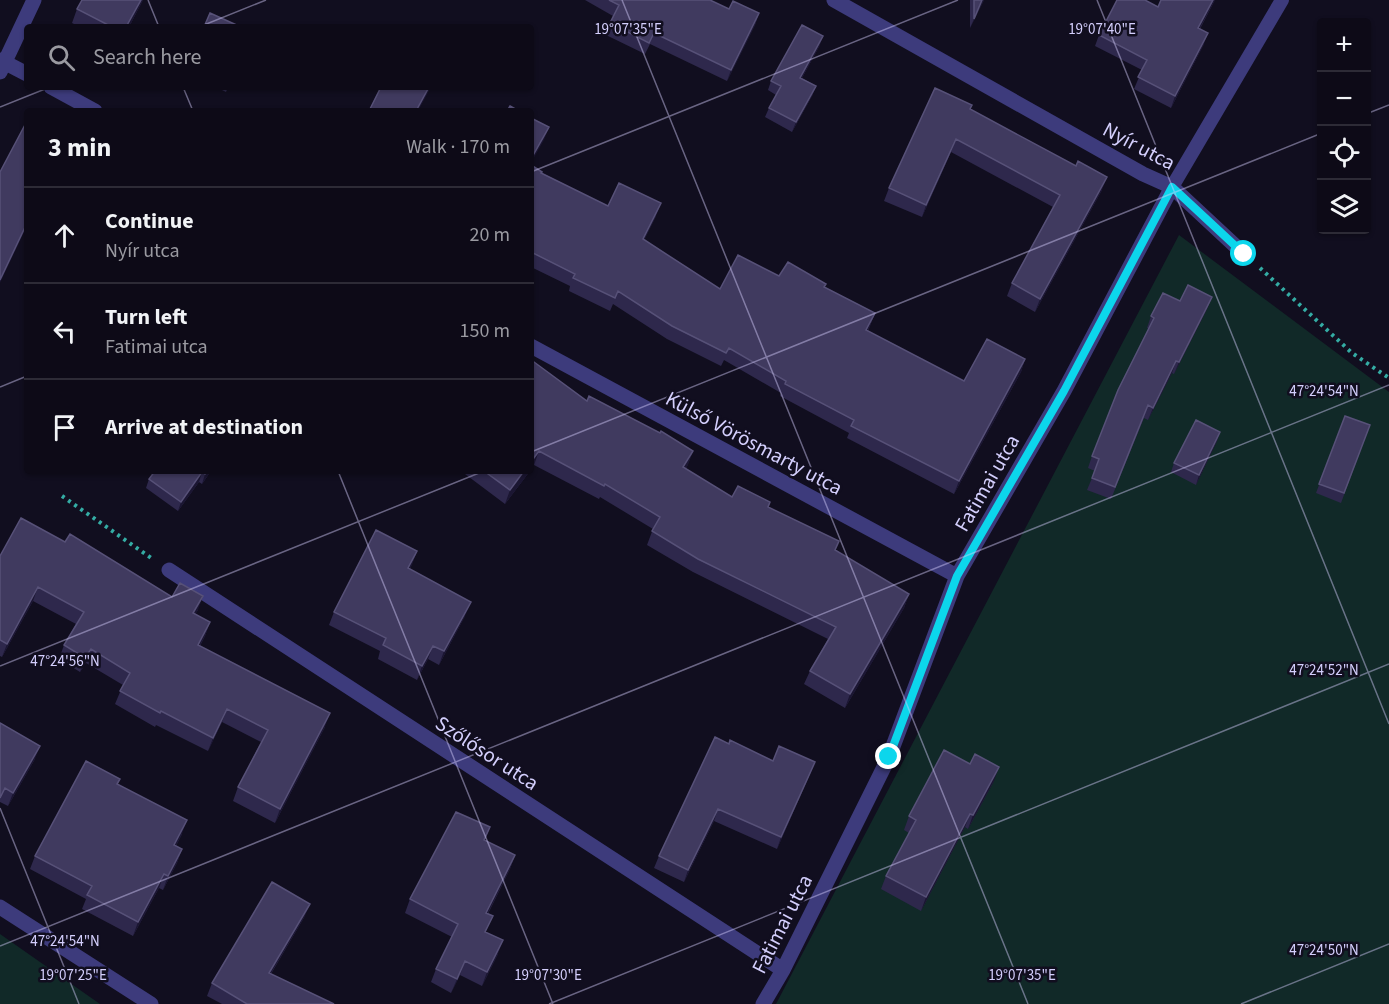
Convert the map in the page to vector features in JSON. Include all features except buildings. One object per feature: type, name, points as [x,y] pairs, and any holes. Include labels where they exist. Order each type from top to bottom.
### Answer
[{"type":"street","points":[[24,73],[2,64],[34,0]]},
{"type":"street","name":"Nyír utca","points":[[834,0],[1143,174],[1172,187],[1244,254]]},
{"type":"street","points":[[56,90],[90,108]]},
{"type":"street","name":"Fatimai utca","points":[[764,1004],[889,757],[957,576],[1064,391],[1172,187]]},
{"type":"street","name":"Külső Vörösmarty utca","points":[[534,348],[957,576]]},
{"type":"street","name":"Szőlősor utca","points":[[169,570],[783,970]]},
{"type":"street","points":[[0,907],[151,1004]]},
{"type":"lane","name":"Fatimai utca","points":[[1172,187],[1282,0]]},
{"type":"path","points":[[1244,254],[1352,353],[1389,378]]},
{"type":"path","points":[[62,496],[169,570]]},
{"type":"green space","points":[[1179,235],[1389,392],[1389,1004],[776,1004]]},
{"type":"green space","points":[[0,934],[100,1004],[0,1004]]},
{"type":"route","points":[[889,757],[957,576],[1064,391],[1172,187],[1244,254]]}]
